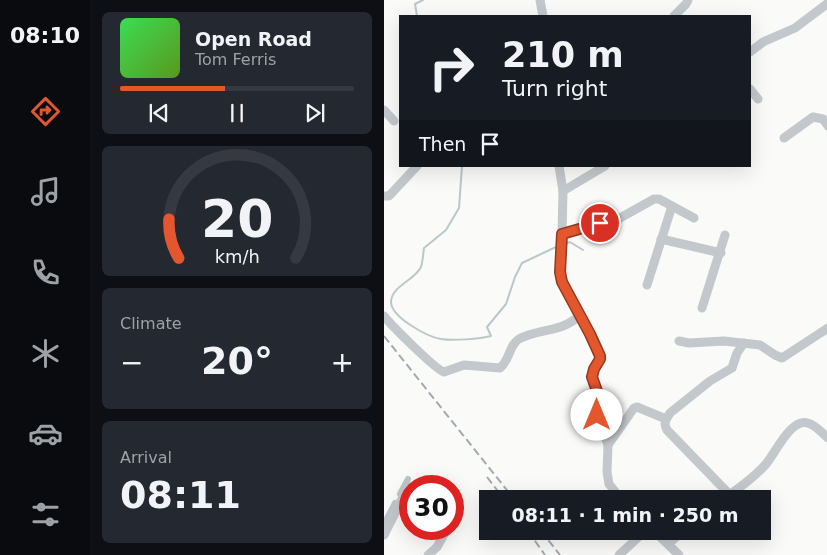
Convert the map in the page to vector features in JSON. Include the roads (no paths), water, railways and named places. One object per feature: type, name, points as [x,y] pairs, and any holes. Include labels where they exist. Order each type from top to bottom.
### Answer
[{"type":"street","points":[[540,0],[543,15]]},
{"type":"street","points":[[675,15],[688,0]]},
{"type":"street","points":[[751,51],[763,42],[795,28],[827,3]]},
{"type":"street","points":[[751,90],[758,99]]},
{"type":"street","points":[[384,110],[394,121]]},
{"type":"street","points":[[784,138],[813,117],[819,117],[827,126]]},
{"type":"street","points":[[384,196],[390,196],[416,167]]},
{"type":"street","points":[[560,167],[563,191],[561,277],[600,356],[592,377],[598,394],[596,412],[608,445],[608,478],[613,490]]},
{"type":"street","points":[[563,191],[603,167]]},
{"type":"street","points":[[562,235],[620,218],[654,199],[659,199],[694,218]]},
{"type":"street","points":[[647,285],[672,206]]},
{"type":"street","points":[[702,308],[721,253],[725,235]]},
{"type":"street","points":[[662,239],[721,253]]},
{"type":"street","points":[[384,316],[394,329],[436,368],[444,372],[464,365],[500,368],[516,341],[526,336],[566,326],[580,315]]},
{"type":"street","points":[[679,341],[689,343],[744,342],[760,345],[782,358],[827,328]]},
{"type":"street","points":[[721,490],[667,430],[665,426],[666,419],[670,413],[710,381],[732,368],[737,353],[744,342]]},
{"type":"street","points":[[608,445],[634,408],[637,407],[666,419]]},
{"type":"street","points":[[735,490],[766,464],[779,444],[796,426],[802,423],[811,424],[827,438]]},
{"type":"street","points":[[384,535],[399,506]]},
{"type":"street","points":[[428,555],[437,547],[441,540]]},
{"type":"street","points":[[619,555],[635,540]]},
{"type":"street","points":[[664,540],[679,555]]},
{"type":"street","points":[[668,544],[673,540]]},
{"type":"waterway","points":[[417,15],[415,4],[423,0]]},
{"type":"waterway","points":[[462,167],[459,208],[446,230],[424,248],[422,265],[418,272],[393,295],[392,307],[403,320],[419,330],[441,339],[452,340],[491,336],[487,327],[506,304],[522,263],[558,246]]},
{"type":"waterway","points":[[565,244],[570,242],[583,250]]},
{"type":"waterway","points":[[384,524],[395,503]]},
{"type":"railway","points":[[384,336],[507,490]]},
{"type":"railway","points":[[487,477],[497,490]]},
{"type":"railway","points":[[534,540],[545,555]]},
{"type":"railway","points":[[548,540],[560,555]]}]
